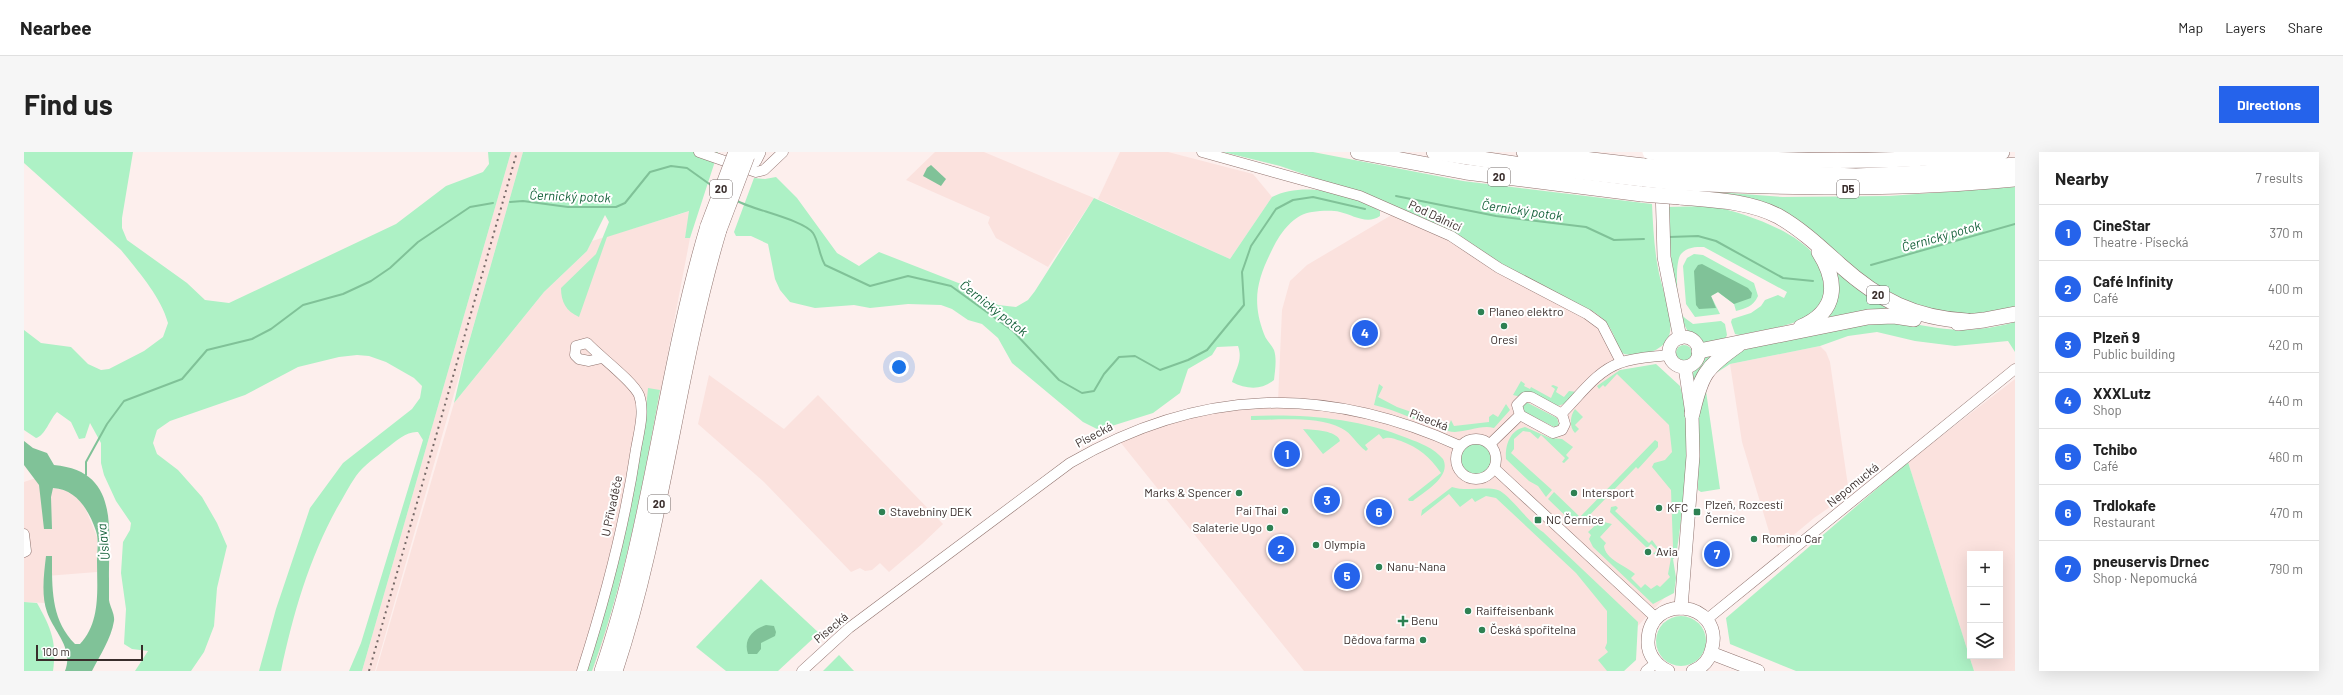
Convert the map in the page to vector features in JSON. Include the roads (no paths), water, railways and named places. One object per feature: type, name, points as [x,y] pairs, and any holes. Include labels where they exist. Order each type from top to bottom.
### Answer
[{"type":"highway","points":[[714,228],[729,152]]},
{"type":"highway","name":"20","points":[[1358,152],[1473,173],[1642,194],[1682,176],[1728,201],[1758,208],[1787,221],[1806,235],[1863,285],[1895,305],[1928,316],[1967,322],[2015,314]]},
{"type":"highway","name":"D5","points":[[1434,152],[1529,166],[1643,172],[1783,188],[1855,189],[1924,186],[2015,179]]},
{"type":"highway","name":"D5","points":[[1524,152],[1643,172]]},
{"type":"highway","points":[[1650,152],[1682,176],[1783,160],[1857,161],[1924,159],[2002,152]]},
{"type":"highway","points":[[1857,161],[1919,152]]},
{"type":"highway","name":"20","points":[[602,671],[634,564],[681,332],[714,228],[749,154]]},
{"type":"highway","name":"D5","points":[[1682,176],[1856,176],[1922,173],[2015,165]]},
{"type":"highway","name":"20","points":[[615,671],[645,569],[714,228]]},
{"type":"highway","points":[[1791,331],[1806,325],[1821,314],[1828,304],[1832,293],[1832,277],[1827,265],[1806,235]]},
{"type":"highway","points":[[1699,351],[1791,331],[1877,316],[1905,317],[1942,323],[1967,322]]},
{"type":"highway","points":[[1692,414],[1701,381],[1709,368],[1718,359],[1746,340]]},
{"type":"main road","points":[[1663,152],[1661,206],[1662,245],[1680,338]]},
{"type":"main road","points":[[1680,338],[1690,339],[1694,342],[1699,351],[1694,364],[1685,367],[1677,366],[1669,355],[1672,343],[1680,338]]},
{"type":"main road","points":[[1681,608],[1692,492],[1692,414],[1685,367]]},
{"type":"main road","points":[[1668,671],[1656,663],[1651,655],[1648,640],[1651,626],[1656,618],[1672,609],[1681,608],[1691,609],[1706,620],[1713,636],[1711,653],[1702,666],[1694,671]]},
{"type":"main road","points":[[1711,653],[1758,671]]},
{"type":"street","points":[[698,152],[756,172],[764,170],[783,152]]},
{"type":"street","name":"Pod Dálnicí","points":[[1202,152],[1360,196],[1451,236],[1499,268],[1587,314],[1602,325],[1621,362]]},
{"type":"street","points":[[1562,414],[1597,378],[1621,362],[1669,355]]},
{"type":"street","name":"U Přivaděče","points":[[582,671],[616,548],[631,480],[640,422],[641,404],[638,394],[632,384],[602,358]]},
{"type":"street","name":"Nepomucká","points":[[1706,620],[2015,369]]},
{"type":"street","points":[[1528,397],[1562,414],[1565,419],[1564,427],[1560,432],[1553,433],[1520,415],[1517,409],[1518,402],[1528,397]]},
{"type":"street","name":"Písecká","points":[[802,671],[849,628],[1070,463],[1106,442],[1145,426],[1213,408],[1245,404],[1289,402],[1316,404],[1388,418],[1460,446]]},
{"type":"street","points":[[1490,444],[1520,415]]},
{"type":"street","points":[[1473,438],[1479,438],[1490,444],[1496,455],[1494,468],[1490,473],[1479,479],[1466,476],[1457,465],[1456,458],[1460,446],[1473,438]]},
{"type":"street","points":[[1494,468],[1656,618]]},
{"type":"street","points":[[24,534],[26,550],[24,552]]},
{"type":"street","points":[[1646,671],[1656,663]]},
{"type":"water","points":[[931,165],[946,179],[941,186],[923,176],[927,168]]},
{"type":"water","points":[[1702,264],[1748,288],[1752,293],[1751,298],[1734,304],[1718,292],[1711,296],[1716,308],[1699,309],[1696,305],[1694,271],[1698,265]]},
{"type":"water","name":"Úslava","points":[[24,441],[33,448],[47,453],[54,465],[76,470],[91,479],[101,491],[106,506],[109,523],[109,600],[114,621],[108,641],[92,671],[65,671],[67,655],[65,647],[50,619],[45,605],[44,570],[46,556],[52,556],[53,592],[57,614],[67,635],[75,644],[80,644],[92,626],[95,615],[98,542],[96,531],[90,516],[75,497],[61,489],[53,488],[51,497],[52,529],[44,529],[39,485],[24,465]]},
{"type":"water","points":[[766,625],[774,626],[776,632],[775,636],[761,643],[761,649],[757,654],[748,654],[747,644],[750,635],[757,629]]},
{"type":"waterway","name":"Černický potok","points":[[510,202],[523,201],[568,207],[616,207],[625,203],[650,172],[671,166],[687,168],[715,188]]},
{"type":"waterway","name":"Černický potok","points":[[1396,196],[1496,216],[1586,227],[1614,240],[1644,239]]},
{"type":"waterway","name":"Černický potok","points":[[737,201],[808,228],[815,237],[825,265],[870,286],[908,276],[951,286],[1013,331],[1059,380],[1082,393],[1094,391],[1104,374],[1119,357],[1135,356],[1160,370],[1188,360],[1207,350],[1244,305],[1242,272],[1251,246],[1276,209],[1293,200],[1313,197],[1365,209]]},
{"type":"waterway","name":"Černický potok","points":[[86,475],[86,462],[107,424],[124,401],[182,379],[207,350],[252,339],[271,329],[303,305],[343,294],[371,281],[390,268],[418,242],[470,207],[493,203]]},
{"type":"waterway","name":"Černický potok","points":[[1871,265],[2015,224]]},
{"type":"waterway","name":"Černický potok","points":[[1669,237],[1698,236],[1716,241],[1783,278],[1813,281]]},
{"type":"railway","points":[[369,671],[517,152]]},
{"type":"place","name":"Planeo elektro","points":[[1481,312]]},
{"type":"place","name":"Oresi","points":[[1504,326]]},
{"type":"place","name":"XXXLutz","points":[[1365,333]]},
{"type":"place","name":"CineStar","points":[[1287,454]]},
{"type":"place","name":"Marks & Spencer","points":[[1239,493]]},
{"type":"place","name":"Intersport","points":[[1574,493]]},
{"type":"place","name":"Plzeň 9","points":[[1327,500]]},
{"type":"place","name":"KFC","points":[[1659,508]]},
{"type":"place","name":"Pai Thai","points":[[1285,511]]},
{"type":"place","name":"Stavebniny DEK","points":[[882,512]]},
{"type":"place","name":"Trdlokafe","points":[[1379,512]]},
{"type":"place","name":"Plzeň, Rozcestí Černice","points":[[1697,512]]},
{"type":"place","name":"NC Černice","points":[[1538,520]]},
{"type":"place","name":"Salaterie Ugo","points":[[1270,528]]},
{"type":"place","name":"Romino Car","points":[[1754,539]]},
{"type":"place","name":"Olympia","points":[[1316,545]]},
{"type":"place","name":"Café Infinity","points":[[1281,549]]},
{"type":"place","name":"Avia","points":[[1648,552]]},
{"type":"place","name":"pneuservis Drnec","points":[[1717,554]]},
{"type":"place","name":"Nanu-Nana","points":[[1379,567]]},
{"type":"place","name":"Tchibo","points":[[1347,576]]},
{"type":"place","name":"Raiffeisenbank","points":[[1468,611]]},
{"type":"place","name":"Benu","points":[[1403,621]]},
{"type":"place","name":"Česká spořitelna","points":[[1482,630]]},
{"type":"place","name":"Dědova farma","points":[[1423,640]]}]
